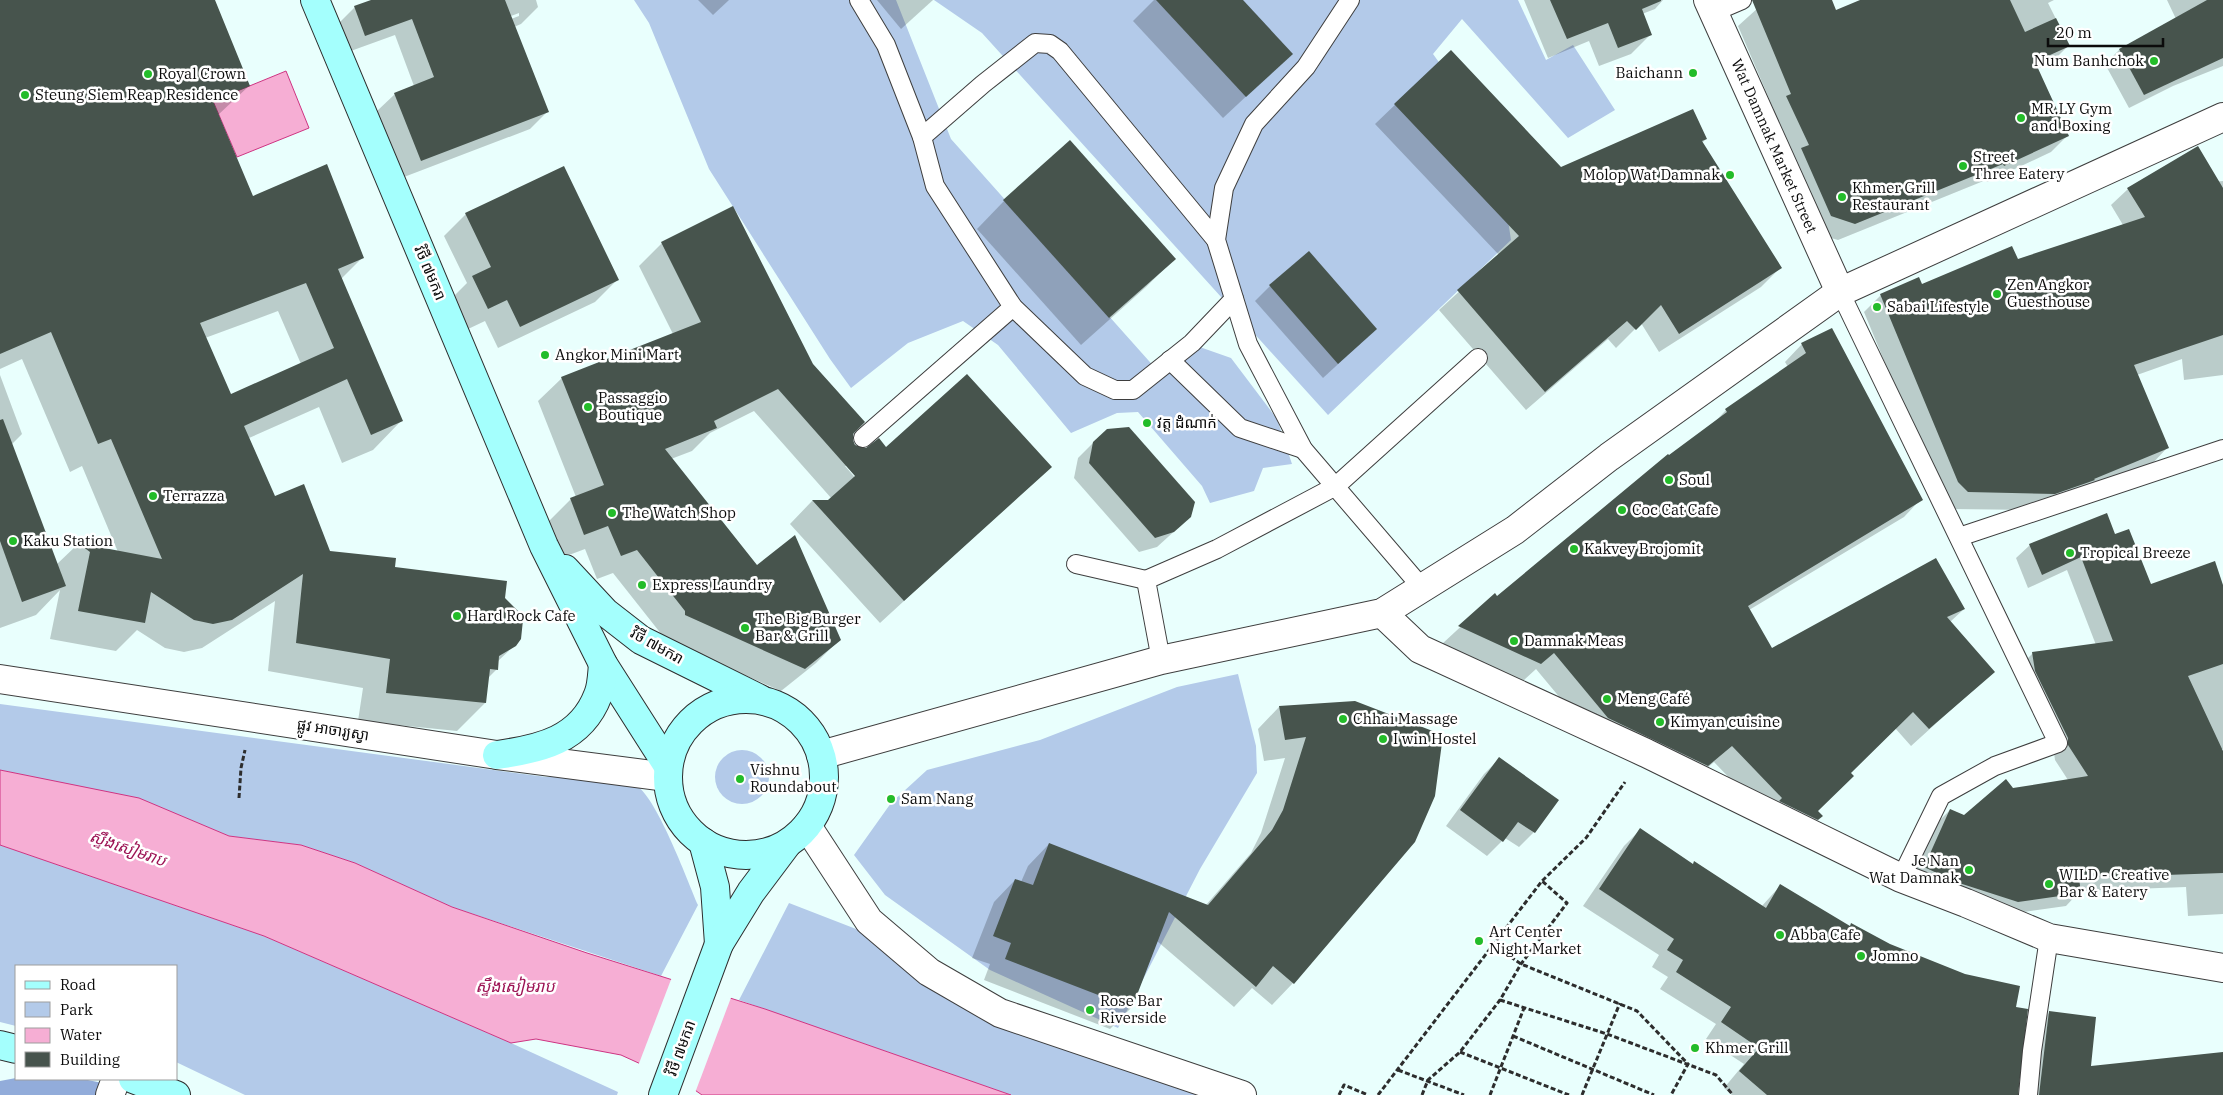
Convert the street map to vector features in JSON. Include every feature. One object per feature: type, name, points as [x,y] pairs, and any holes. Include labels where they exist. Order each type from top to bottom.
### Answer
[{"type":"main road","name":"វិថី ៧មករា","points":[[315,0],[544,546],[603,664],[667,771]]},
{"type":"main road","name":"វិថី ៧មករា","points":[[544,546],[606,612],[641,640],[766,701]]},
{"type":"main road","points":[[497,755],[534,750],[563,738],[586,719],[599,694],[603,664]]},
{"type":"main road","points":[[740,699],[766,701],[790,713],[809,731],[821,756],[824,774],[823,792],[817,810],[798,834],[760,854],[731,854],[702,842],[684,826],[672,803],[667,771],[676,741],[692,720],[714,705],[740,699]]},
{"type":"main road","name":"វិថី ៧មករា","points":[[663,1095],[719,944],[751,892],[798,834]]},
{"type":"main road","name":"វិថី ៧មករា","points":[[702,842],[715,887],[719,944]]},
{"type":"main road","points":[[0,1045],[15,1049]]},
{"type":"main road","points":[[136,1080],[176,1095]]},
{"type":"street","name":"Wat Damnak Market Street","points":[[1711,6],[1840,292]]},
{"type":"street","points":[[821,756],[1161,660],[1382,613],[1515,530],[1609,457],[1840,292],[2223,117]]},
{"type":"street","points":[[1382,613],[1420,650],[1646,753],[1901,878],[2049,938],[2223,968]]},
{"type":"street","name":"ផ្លូវ អាចារ្យស្វា","points":[[0,680],[497,755],[667,771]]},
{"type":"street","points":[[798,834],[869,921],[929,972],[1000,1013],[1242,1095]]},
{"type":"street","points":[[110,1095],[116,1080]]},
{"type":"lane","points":[[859,0],[886,45],[922,137],[935,186],[1013,307],[1085,376],[1114,390],[1133,390],[1192,343],[1234,299]]},
{"type":"lane","points":[[1216,240],[1224,188],[1254,124],[1306,66],[1350,0]]},
{"type":"lane","points":[[1711,6],[1742,0]]},
{"type":"lane","points":[[922,137],[983,84],[1035,43],[1050,44],[1060,51],[1216,240],[1248,344],[1303,449],[1423,589]]},
{"type":"lane","points":[[1840,292],[2058,743],[1995,766],[1940,796],[1901,878]]},
{"type":"lane","points":[[863,438],[1013,307]]},
{"type":"lane","points":[[1076,564],[1146,580],[1217,550],[1336,486],[1478,358]]},
{"type":"lane","points":[[1170,360],[1240,428],[1303,449]]},
{"type":"lane","points":[[1959,537],[2223,449]]},
{"type":"lane","points":[[1146,580],[1161,660]]},
{"type":"lane","points":[[2028,1095],[2032,1051],[2049,938]]},
{"type":"path","points":[[1378,1095],[1542,881],[1586,838],[1646,753]]},
{"type":"path","points":[[239,798],[240,776]]},
{"type":"path","points":[[1422,1095],[1428,1080],[1460,1052],[1500,1000],[1521,964],[1567,903],[1542,881]]},
{"type":"path","points":[[1492,944],[1521,964],[1637,1011],[1688,1064]]},
{"type":"path","points":[[1500,1000],[1607,1034],[1716,1075],[1733,1095]]},
{"type":"path","points":[[1582,1095],[1620,1003]]},
{"type":"path","points":[[1490,1095],[1524,1008]]},
{"type":"path","points":[[1513,1036],[1654,1095]]},
{"type":"path","points":[[1460,1052],[1569,1095]]},
{"type":"path","points":[[1671,1095],[1688,1064]]},
{"type":"path","points":[[1398,1070],[1464,1095]]},
{"type":"path","points":[[1339,1095],[1344,1085],[1368,1095]]},
{"type":"green space","points":[[634,0],[896,0],[951,139],[1157,370],[1194,345],[1231,358],[1277,419],[1292,464],[1263,468],[1254,491],[1210,503],[1202,486],[1138,412],[1117,413],[1071,433],[998,345],[963,321],[908,343],[851,388],[830,359],[709,169],[649,23]]},
{"type":"green space","points":[[934,0],[1518,0],[1546,60],[1573,45],[1615,110],[1568,138],[1462,19],[1433,54],[1496,141],[1511,240],[1328,415],[982,33]]},
{"type":"green space","points":[[1238,674],[1256,746],[1257,773],[1200,869],[1118,1028],[990,970],[885,895],[854,855],[891,803],[927,770],[1040,740],[1177,687]]},
{"type":"green space","points":[[0,704],[546,777],[590,776],[624,780],[634,784],[643,791],[652,804],[670,839],[698,905],[661,976],[452,907],[355,863],[301,845],[229,836],[143,800],[0,770]]},
{"type":"green space","points":[[742,750],[752,752],[761,758],[767,767],[769,777],[767,787],[761,796],[752,802],[742,804],[732,802],[723,796],[717,787],[715,777],[717,767],[723,758],[732,752]]},
{"type":"green space","points":[[0,845],[264,936],[511,1043],[618,1092],[617,1095],[245,1095],[178,1063],[178,965],[15,965],[15,1026],[0,1022]]},
{"type":"green space","points":[[789,903],[869,934],[1076,1054],[1215,1095],[1011,1095],[739,1000]]},
{"type":"shaded area","points":[[15,1078],[15,1080],[88,1080],[107,1084],[103,1095],[0,1095],[0,1081]]},
{"type":"water","points":[[286,71],[309,128],[237,157],[213,101]]},
{"type":"water","name":"ស្ទឹងសៀមរាប","points":[[0,770],[139,798],[229,836],[301,845],[355,863],[452,907],[587,953],[765,1009],[1011,1095],[702,1095],[689,1086],[621,1055],[536,1039],[511,1043],[264,936],[0,845]]},
{"type":"pier","points":[[672,977],[732,995],[695,1093],[638,1066]]},
{"type":"building","points":[[0,0],[215,0],[250,86],[213,101],[253,196],[327,164],[364,258],[338,269],[403,421],[371,435],[347,379],[244,426],[275,496],[304,484],[330,551],[396,558],[395,567],[507,581],[505,598],[519,612],[523,620],[521,639],[516,646],[499,656],[498,670],[490,669],[486,703],[386,693],[390,659],[296,643],[303,574],[232,620],[213,624],[194,620],[151,592],[145,623],[78,611],[90,552],[78,543],[162,559],[111,439],[98,444],[51,332],[0,354]],"holes":[[[306,283],[334,348],[231,394],[200,323]]]},
{"type":"building","points":[[371,0],[505,0],[549,112],[421,161],[394,93],[434,77],[412,19],[365,36],[354,6]]},
{"type":"building","points":[[1156,0],[1243,0],[1293,54],[1246,97]]},
{"type":"building","points":[[1550,0],[1661,1],[1642,9],[1652,35],[1618,48],[1608,23],[1567,39]]},
{"type":"building","points":[[1752,0],[1832,0],[1836,10],[1860,0],[2010,0],[2025,32],[2056,18],[2070,46],[2039,60],[2040,62],[2036,64],[2069,136],[2004,166],[2003,164],[1855,224],[1831,216],[1801,148],[1809,145],[1786,96],[1791,94]]},
{"type":"building","points":[[2207,0],[2223,0],[2223,58],[2144,95],[2119,49]]},
{"type":"building","points":[[1451,50],[1561,167],[1693,109],[1707,139],[1702,141],[1782,268],[1679,334],[1661,305],[1636,330],[1627,321],[1545,392],[1457,290],[1519,236],[1394,104]]},
{"type":"building","points":[[1070,140],[1176,259],[1109,318],[1003,200]]},
{"type":"building","points":[[2198,146],[2223,188],[2223,335],[2134,365],[2169,448],[2095,480],[2055,494],[1968,492],[1958,482],[1880,294],[1919,277],[1922,284],[2012,246],[2018,259],[2145,217],[2127,188]]},
{"type":"building","points":[[564,166],[619,280],[520,327],[507,300],[488,309],[472,276],[491,267],[465,213]]},
{"type":"building","points":[[733,206],[813,364],[865,422],[853,434],[855,445],[866,448],[879,438],[886,447],[967,374],[1052,467],[904,601],[812,500],[828,500],[855,476],[778,389],[714,421],[717,428],[665,449],[757,565],[795,535],[841,640],[805,669],[685,615],[685,611],[637,550],[621,556],[608,526],[584,535],[570,498],[604,485],[561,377],[701,322],[661,242]]},
{"type":"building","points":[[1309,251],[1377,329],[1338,364],[1269,285]]},
{"type":"building","points":[[1832,328],[1923,500],[1748,606],[1772,648],[1936,558],[1965,609],[1947,617],[1995,672],[1929,729],[1913,712],[1851,773],[1854,776],[1818,811],[1823,816],[1818,820],[1779,801],[1782,798],[1732,746],[1708,766],[1608,718],[1554,653],[1541,664],[1458,626],[1495,593],[1497,596],[1668,454],[1727,412],[1725,409],[1806,353],[1801,343]]},
{"type":"building","points":[[3,419],[66,586],[22,602],[0,541],[0,420]]},
{"type":"building","points":[[1129,427],[1195,502],[1191,517],[1174,532],[1155,538],[1089,463],[1093,442],[1107,429]]},
{"type":"building","points":[[2107,513],[2115,534],[2129,529],[2151,584],[2215,561],[2223,585],[2223,664],[2188,676],[2223,751],[2223,873],[2079,878],[2081,893],[2018,902],[1956,882],[1924,867],[1950,809],[1964,815],[2006,779],[2013,788],[2088,776],[2068,745],[2068,738],[2035,671],[2032,652],[2113,641],[2081,557],[2042,575],[2029,544]]},
{"type":"building","points":[[1355,701],[1443,735],[1435,796],[1415,842],[1294,984],[1273,966],[1256,987],[1169,912],[1132,1008],[1005,959],[1011,943],[993,936],[1015,879],[1033,885],[1049,843],[1208,905],[1272,830],[1283,810],[1306,737],[1285,740],[1279,706]]},
{"type":"building","points":[[1499,757],[1559,800],[1535,833],[1518,822],[1503,842],[1460,810]]},
{"type":"building","points":[[1640,828],[1693,864],[1694,861],[1766,908],[1780,884],[1850,926],[1851,923],[1890,944],[1965,974],[2020,986],[2016,1007],[2028,1009],[2018,1095],[1767,1095],[1739,1071],[1759,1048],[1721,1022],[1731,1007],[1676,972],[1683,960],[1667,950],[1674,939],[1599,889]]},
{"type":"building","points":[[2049,1011],[2096,1017],[2091,1066],[2223,1052],[2223,1095],[2039,1095]]},
{"type":"place","name":"Num Banhchok","points":[[2154,61]]},
{"type":"place","name":"Baichann","points":[[1693,73]]},
{"type":"place","name":"Royal Crown","points":[[148,74]]},
{"type":"place","name":"Steung Siem Reap Residence","points":[[25,95]]},
{"type":"place","name":"MR.LY Gym and Boxing","points":[[2021,118]]},
{"type":"place","name":"Street Three Eatery","points":[[1963,166]]},
{"type":"place","name":"Molop Wat Damnak","points":[[1730,175]]},
{"type":"place","name":"Khmer Grill Restaurant","points":[[1842,197]]},
{"type":"place","name":"Zen Angkor Guesthouse","points":[[1997,294]]},
{"type":"place","name":"Sabai Lifestyle","points":[[1877,307]]},
{"type":"place","name":"Angkor Mini Mart","points":[[545,355]]},
{"type":"place","name":"Passaggio Boutique","points":[[588,407]]},
{"type":"place","name":"វត្ត ដំំណាក់","points":[[1147,423]]},
{"type":"place","name":"Soul","points":[[1669,480]]},
{"type":"place","name":"Terrazza","points":[[153,496]]},
{"type":"place","name":"Coc Cat Cafe","points":[[1622,510]]},
{"type":"place","name":"The Watch Shop","points":[[612,513]]},
{"type":"place","name":"Kaku Station","points":[[13,541]]},
{"type":"place","name":"Kakvey Brojomit","points":[[1574,549]]},
{"type":"place","name":"Tropical Breeze","points":[[2070,553]]},
{"type":"place","name":"Express Laundry","points":[[642,585]]},
{"type":"place","name":"Hard Rock Cafe","points":[[457,616]]},
{"type":"place","name":"The Big Burger Bar & Grill","points":[[745,628]]},
{"type":"place","name":"Damnak Meas","points":[[1514,641]]},
{"type":"place","name":"Meng Café","points":[[1607,699]]},
{"type":"place","name":"Chhai Massage","points":[[1343,719]]},
{"type":"place","name":"Kimyan cuisine","points":[[1660,722]]},
{"type":"place","name":"I win Hostel","points":[[1383,739]]},
{"type":"place","name":"Vishnu Roundabout","points":[[740,779]]},
{"type":"place","name":"Sam Nang","points":[[891,799]]},
{"type":"place","name":"Je Nan Wat Damnak","points":[[1969,870]]},
{"type":"place","name":"WILD - Creative Bar & Eatery","points":[[2049,884]]},
{"type":"place","name":"Abba Cafe","points":[[1780,935]]},
{"type":"place","name":"Art Center Night Market","points":[[1479,941]]},
{"type":"place","name":"Jomno","points":[[1861,956]]},
{"type":"place","name":"Rose Bar Riverside","points":[[1090,1010]]},
{"type":"place","name":"Khmer Grill","points":[[1695,1048]]}]
